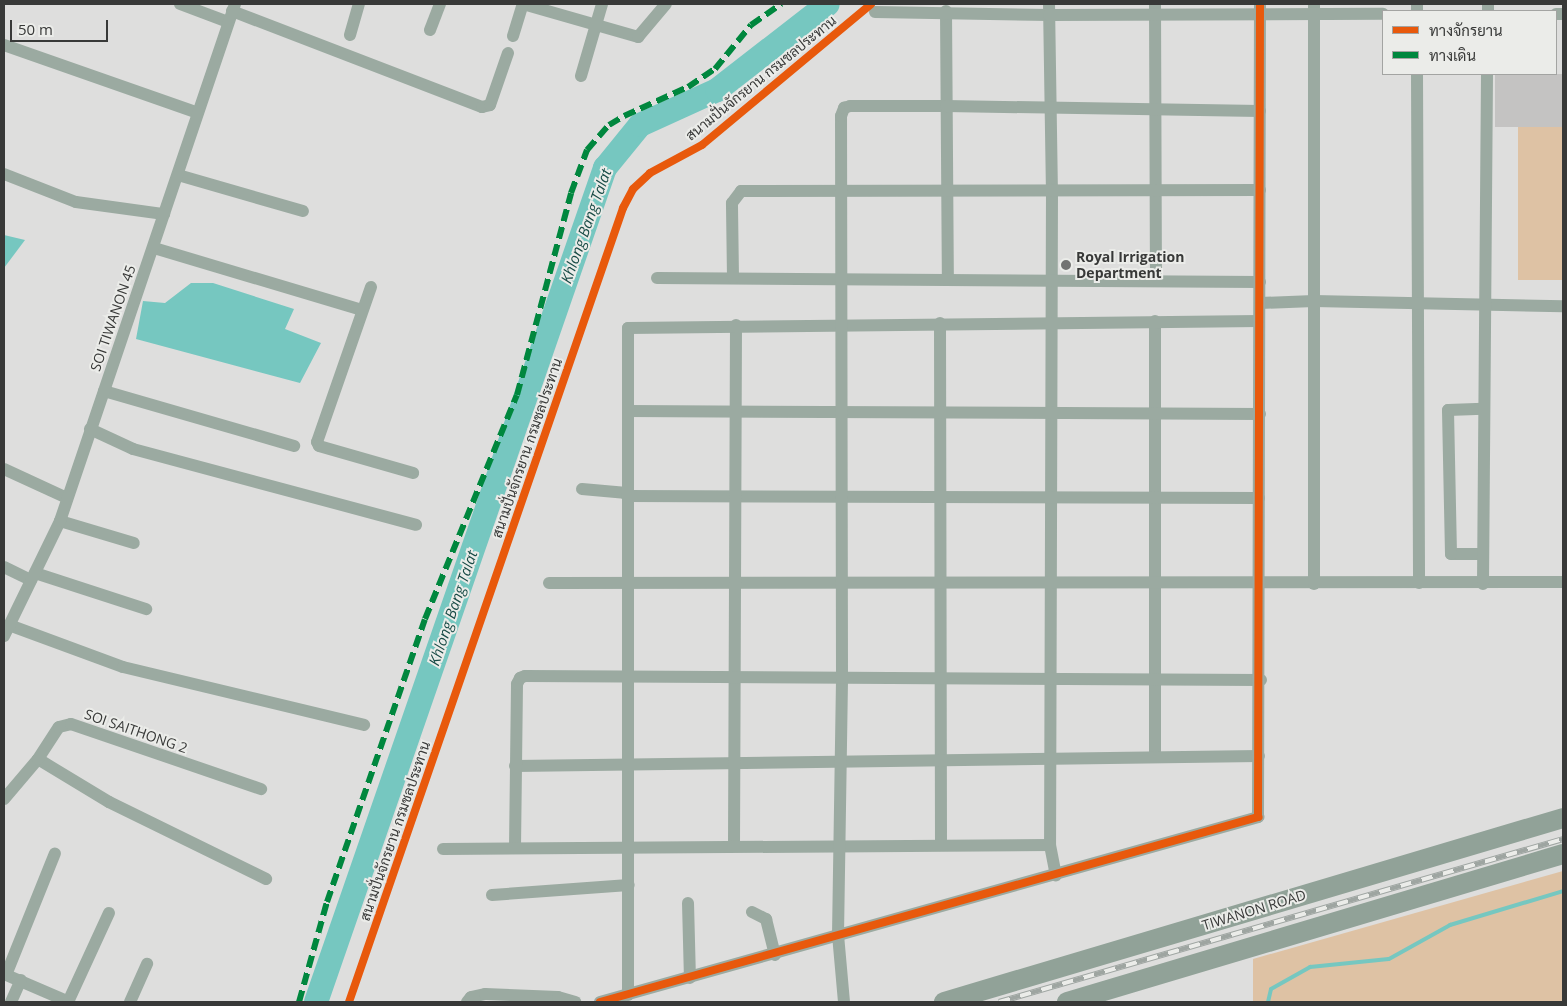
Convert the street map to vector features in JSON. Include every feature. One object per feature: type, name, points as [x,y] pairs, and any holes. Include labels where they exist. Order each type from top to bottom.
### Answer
[{"type":"main road","name":"TIWANON ROAD","points":[[944,1002],[1563,818]]},
{"type":"main road","points":[[1067,1002],[1102,997],[1563,854]]},
{"type":"street","points":[[180,4],[232,12],[482,107],[490,105],[508,53]]},
{"type":"street","points":[[350,35],[359,4]]},
{"type":"street","points":[[430,30],[440,4]]},
{"type":"street","points":[[513,36],[523,4],[594,26],[638,37],[666,4]]},
{"type":"street","points":[[580,76],[602,4]]},
{"type":"street","points":[[875,12],[953,9],[1314,9],[1382,14]]},
{"type":"street","points":[[948,279],[946,106],[953,9]]},
{"type":"street","points":[[1049,9],[1052,189],[1050,280],[1052,678],[1050,845],[1056,875]]},
{"type":"street","points":[[1155,9],[1154,188],[1156,281]]},
{"type":"street","points":[[600,1002],[775,955],[838,935],[1258,818],[1261,680],[1259,498],[1260,9]]},
{"type":"street","points":[[1314,9],[1314,584]]},
{"type":"street","name":"SOI TIWANON 45","points":[[7,631],[60,521],[90,429],[154,248],[178,175],[195,112],[232,12]]},
{"type":"street","points":[[4,45],[195,112]]},
{"type":"street","points":[[1417,75],[1418,583]]},
{"type":"street","points":[[1483,584],[1487,75]]},
{"type":"street","points":[[844,1002],[838,935],[839,762],[842,678],[841,116],[844,108],[850,106],[946,106],[1154,111],[1260,111]]},
{"type":"street","points":[[4,174],[76,202],[164,214]]},
{"type":"street","points":[[178,175],[303,211]]},
{"type":"street","points":[[733,278],[732,203],[737,192],[1154,188],[1260,190]]},
{"type":"street","points":[[154,248],[362,310]]},
{"type":"street","points":[[657,278],[1260,282]]},
{"type":"street","points":[[371,287],[317,442],[319,446],[413,473]]},
{"type":"street","points":[[1260,303],[1314,301],[1563,306]]},
{"type":"street","points":[[1155,321],[1157,679],[1155,758]]},
{"type":"street","points":[[628,996],[631,676],[627,494],[628,328],[940,323],[1259,321]]},
{"type":"street","points":[[940,323],[942,583],[941,845]]},
{"type":"street","points":[[734,846],[737,677],[736,326]]},
{"type":"street","points":[[104,391],[294,446]]},
{"type":"street","points":[[1483,409],[1448,410],[1451,554],[1483,554]]},
{"type":"street","points":[[628,411],[1260,414]]},
{"type":"street","points":[[90,429],[133,449],[416,525]]},
{"type":"street","points":[[4,469],[67,498]]},
{"type":"street","points":[[582,489],[627,494],[736,496],[1259,498]]},
{"type":"street","points":[[60,521],[134,543]]},
{"type":"street","points":[[4,567],[146,609]]},
{"type":"street","points":[[549,583],[1483,584],[1563,582]]},
{"type":"street","points":[[7,631],[123,666],[364,725]]},
{"type":"street","points":[[515,848],[517,684],[520,678],[631,676],[1261,680]]},
{"type":"street","name":"SOI SAITHONG 2","points":[[4,799],[38,759],[59,727],[71,724],[261,789]]},
{"type":"street","points":[[515,766],[1259,756]]},
{"type":"street","points":[[38,759],[109,802],[266,879]]},
{"type":"street","points":[[443,848],[1050,845]]},
{"type":"street","points":[[54,853],[5,974],[68,1002],[109,913]]},
{"type":"street","points":[[492,895],[629,885]]},
{"type":"street","points":[[688,903],[690,978]]},
{"type":"street","points":[[752,912],[766,919],[775,955]]},
{"type":"street","points":[[130,1002],[146,964]]},
{"type":"street","points":[[11,1002],[21,980]]},
{"type":"street","points":[[467,1002],[471,996],[485,994],[558,997],[574,1002]]},
{"type":"shaded area","points":[[1518,126],[1563,126],[1563,280],[1518,280]]},
{"type":"shaded area","points":[[1563,871],[1563,1002],[1253,1002],[1253,959]]},
{"type":"water","points":[[4,235],[25,240],[4,268]]},
{"type":"water","points":[[191,283],[213,283],[294,309],[285,329],[321,343],[300,383],[136,339],[143,301],[165,303]]},
{"type":"building","points":[[1563,74],[1563,127],[1495,127],[1495,75]]},
{"type":"waterway","name":"Khlong Bang Talat","points":[[316,1002],[605,168],[640,125],[717,90],[828,4]]},
{"type":"waterway","points":[[1268,1002],[1271,989],[1310,967],[1389,959],[1450,925],[1563,891]]},
{"type":"railway","points":[[999,1002],[1563,839]]},
{"type":"marked path","points":[[299,1002],[327,902],[425,619],[517,395],[571,193],[587,150],[609,125],[624,116],[688,87],[715,69],[751,25],[781,4]]},
{"type":"cycle path","name":"สนามปั่นจักรยาน กรมชลประทาน","points":[[349,1002],[623,208],[633,189],[650,173],[702,145],[871,4]]},
{"type":"cycle path","points":[[600,1002],[1258,817],[1260,4]]},
{"type":"place","name":"Royal Irrigation Department","points":[[1066,265]]}]
